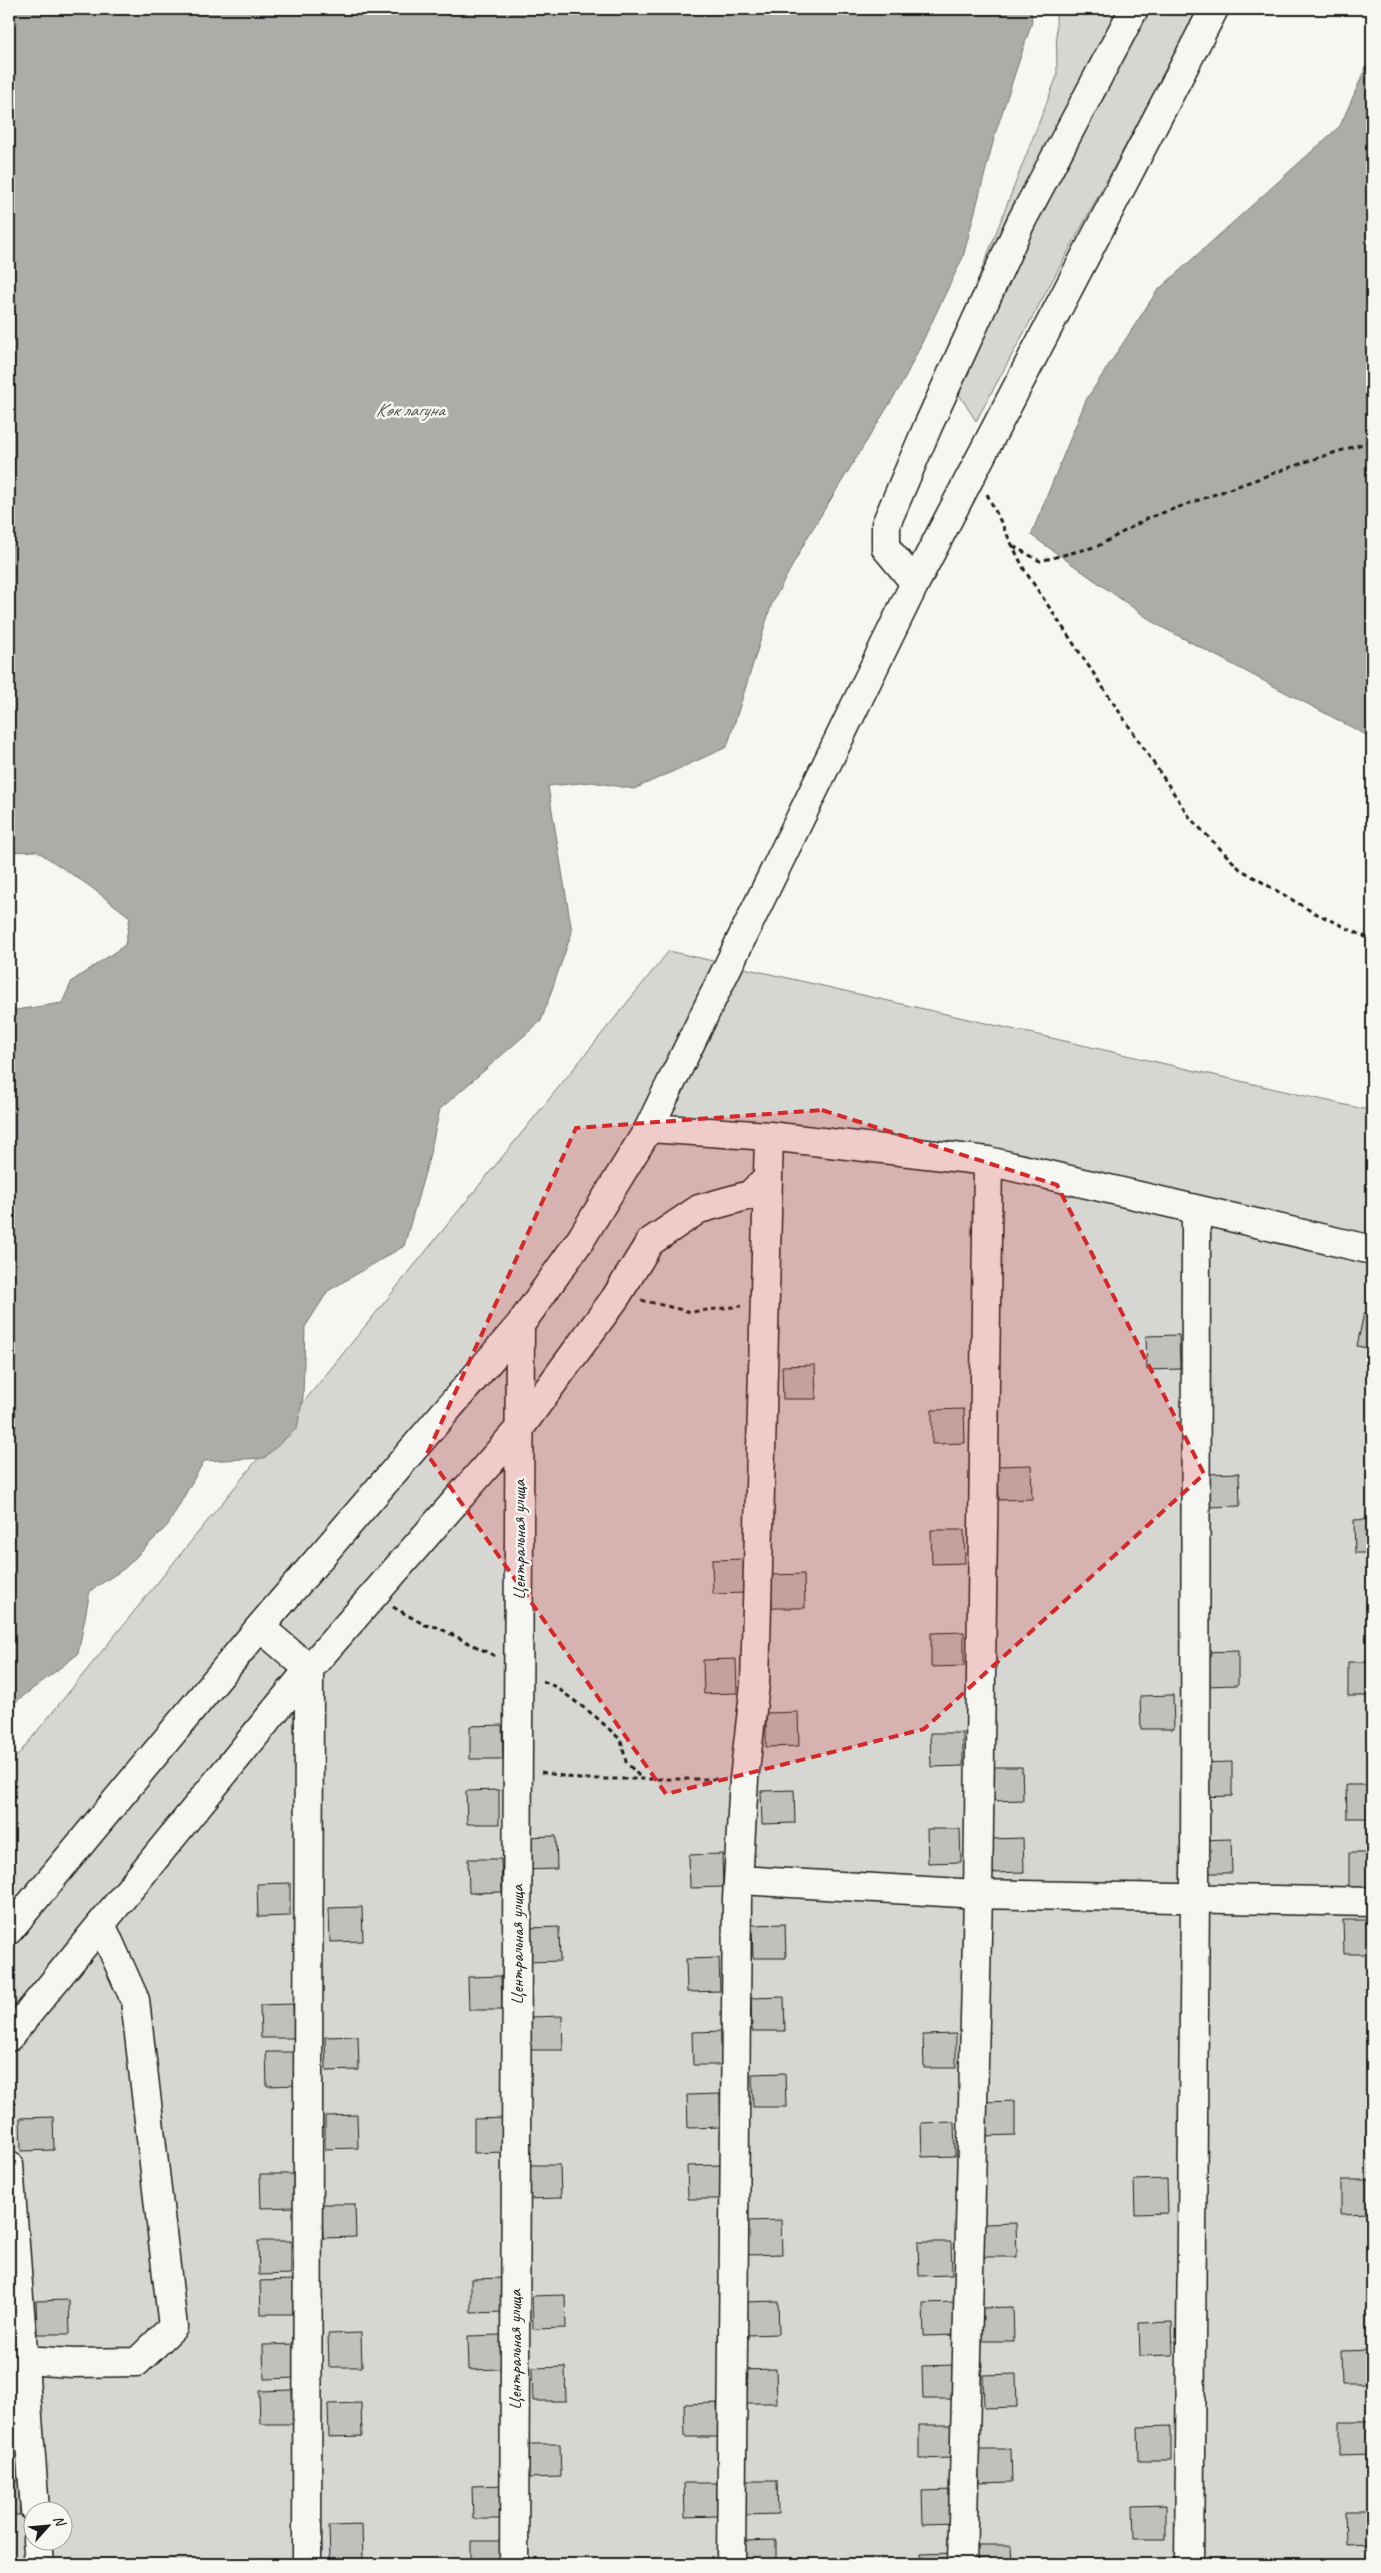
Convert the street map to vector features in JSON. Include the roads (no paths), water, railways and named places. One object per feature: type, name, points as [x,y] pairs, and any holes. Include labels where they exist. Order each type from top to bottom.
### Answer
[{"type":"street","points":[[915,583],[886,548],[886,524],[928,426],[1021,222],[1134,9]]},
{"type":"street","points":[[9,1930],[260,1627],[520,1325],[581,1239],[649,1128],[915,583],[1214,9]]},
{"type":"street","points":[[649,1128],[769,1136],[988,1161],[1372,1250]]},
{"type":"street","points":[[731,2564],[739,1880],[744,1779],[755,1684],[766,1179],[769,1136]]},
{"type":"street","points":[[962,2564],[978,1894],[988,1161]]},
{"type":"street","points":[[9,2037],[309,1669],[519,1429],[616,1297],[650,1242],[699,1209],[750,1195],[766,1179]]},
{"type":"street","points":[[1189,2564],[1195,1899],[1196,1210]]},
{"type":"street","name":"Центральная улица","points":[[514,2564],[520,1325]]},
{"type":"street","points":[[260,1627],[309,1669],[307,2564]]},
{"type":"street","points":[[739,1880],[978,1894],[1372,1902]]},
{"type":"street","points":[[23,2360],[74,2363],[137,2362],[173,2327],[135,2000],[101,1924]]},
{"type":"street","points":[[9,2165],[34,2500]]},
{"type":"street","points":[[38,2550],[39,2564]]},
{"type":"water","name":"Көк лагуна","points":[[9,9],[1031,9],[1032,22],[996,131],[963,257],[903,382],[810,533],[772,603],[727,747],[634,789],[592,782],[548,786],[572,932],[541,1021],[440,1109],[428,1162],[404,1246],[328,1291],[305,1327],[303,1397],[297,1428],[264,1458],[204,1461],[168,1525],[125,1568],[90,1591],[78,1654],[9,1707],[9,1011],[62,1003],[72,981],[125,945],[130,917],[88,885],[37,851],[9,852]]},
{"type":"water","points":[[1372,54],[1372,738],[1156,624],[1031,535],[1086,400],[1157,291],[1340,126]]}]
